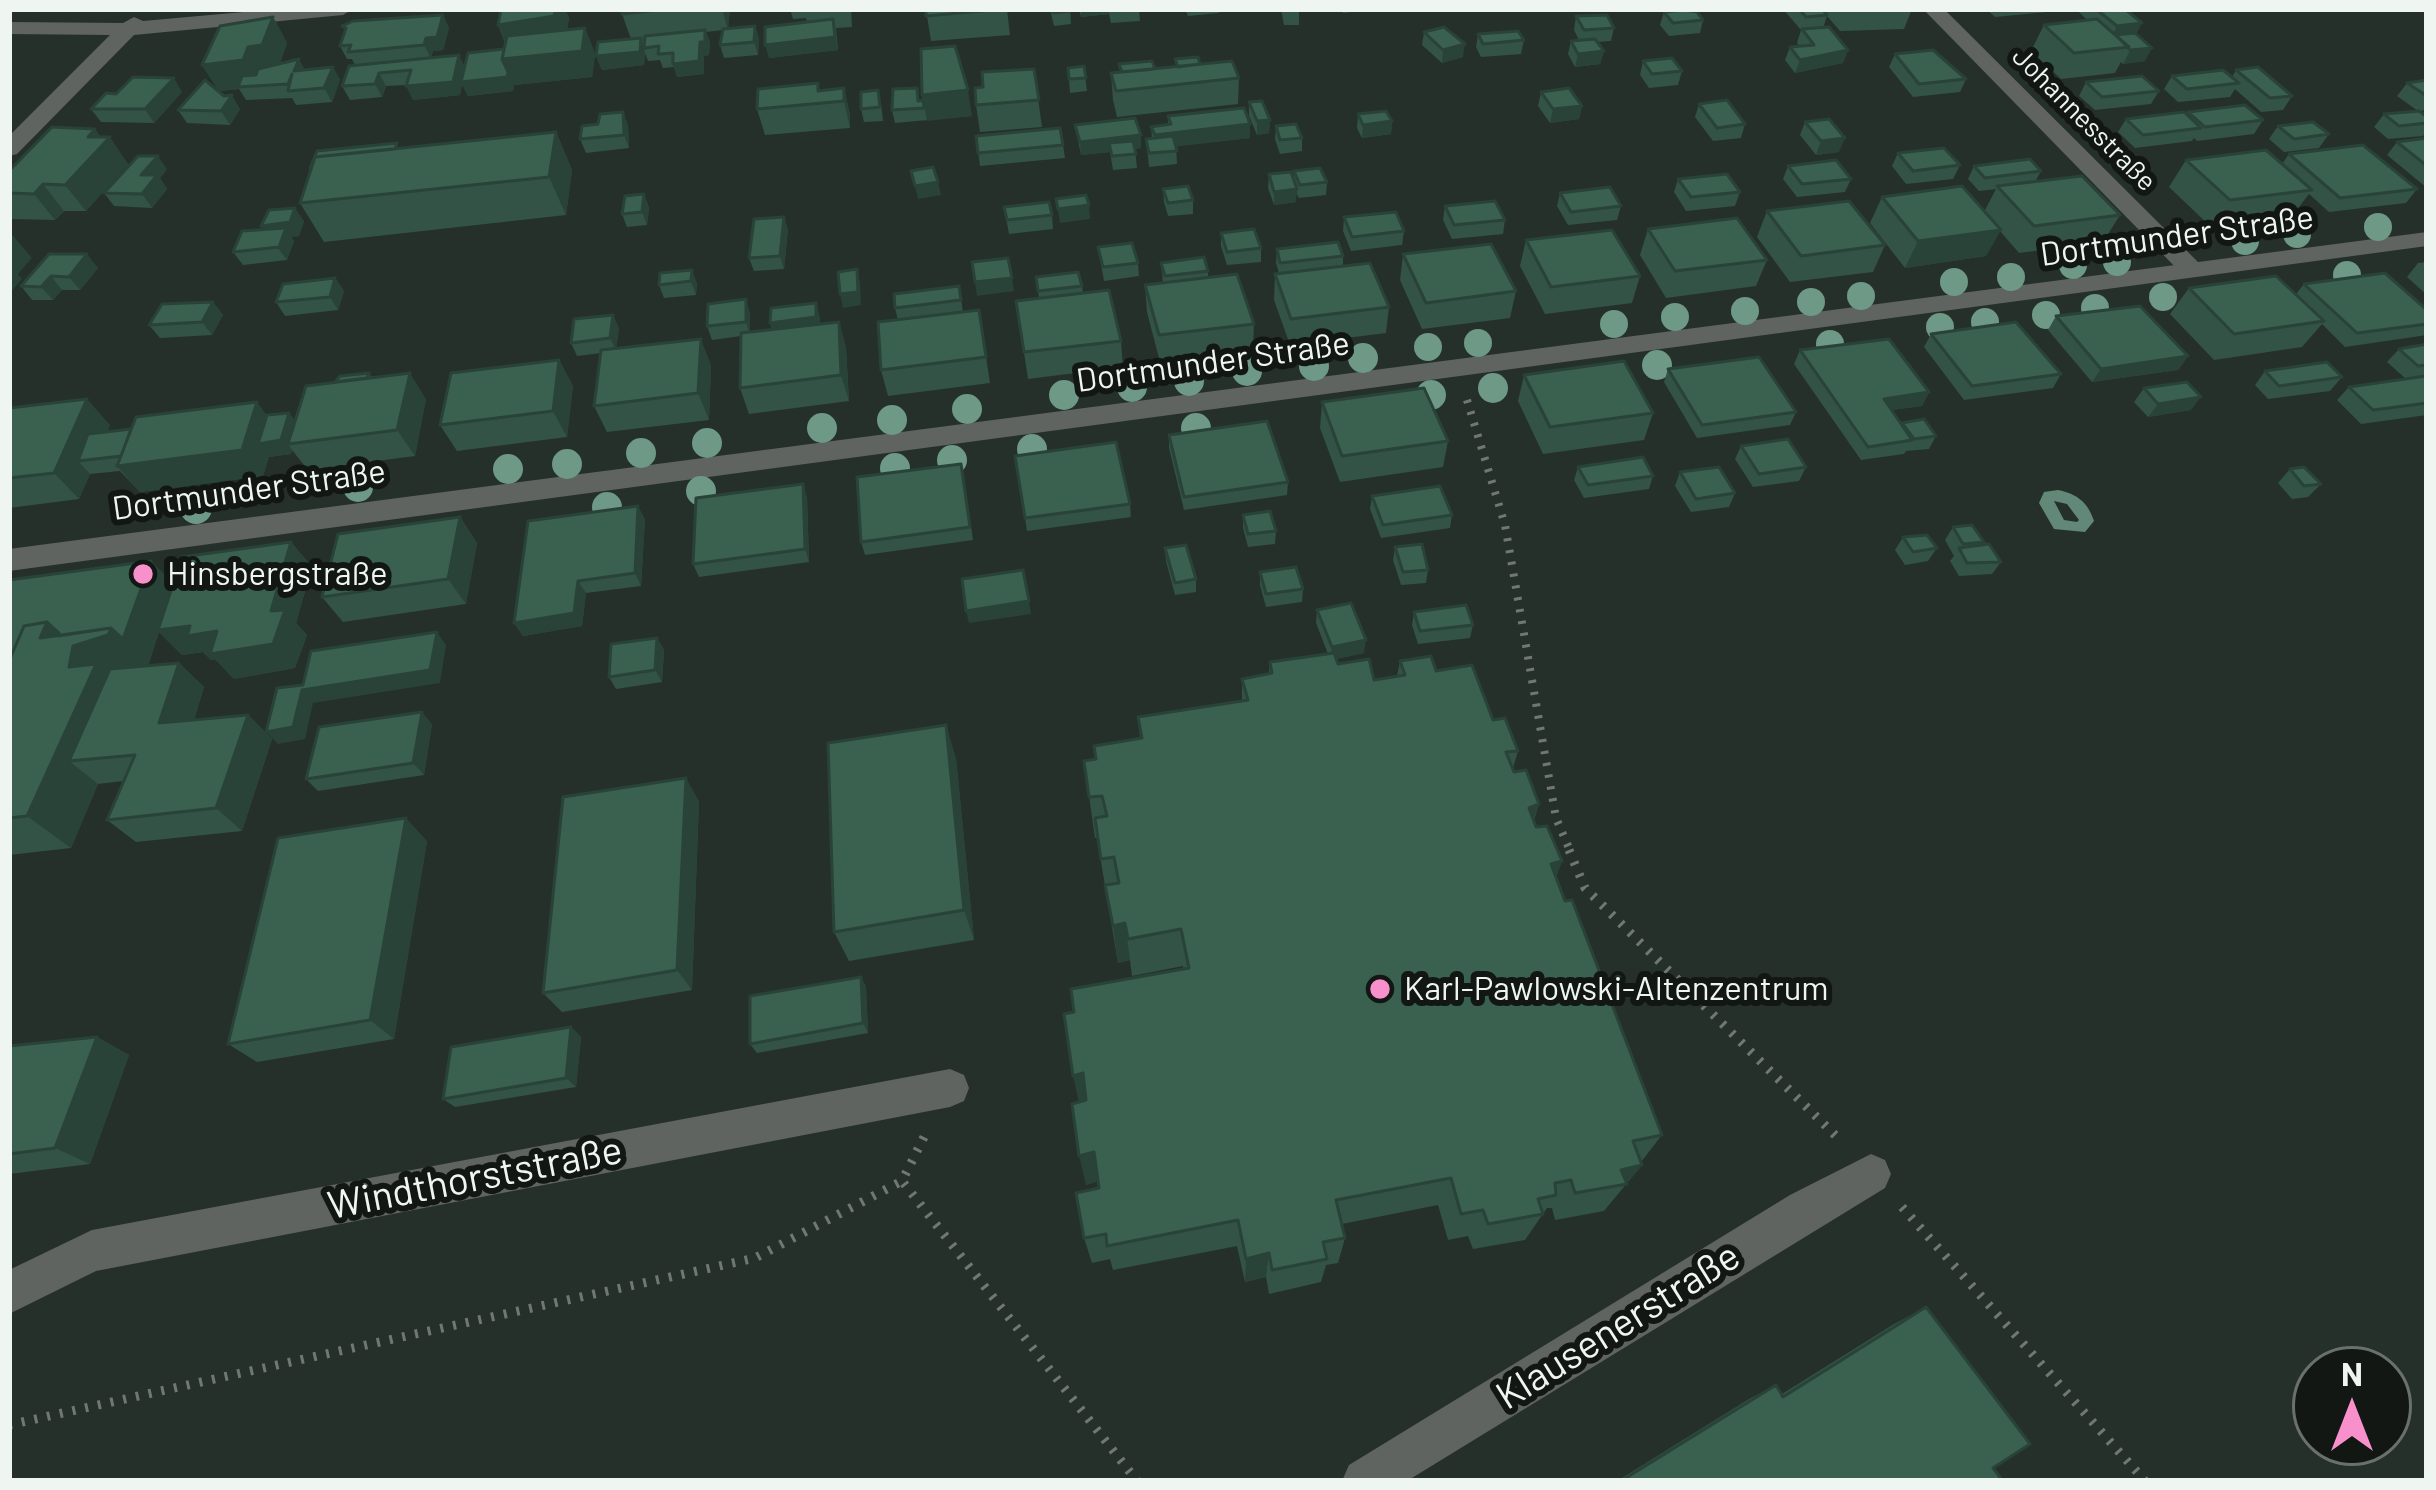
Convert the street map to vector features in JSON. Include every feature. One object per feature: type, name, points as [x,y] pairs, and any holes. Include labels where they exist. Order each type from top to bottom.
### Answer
[{"type":"street","points":[[9,149],[148,9]]},
{"type":"street","points":[[9,28],[128,29],[343,9]]},
{"type":"street","name":"Johannesstraße","points":[[1933,9],[2192,271]]},
{"type":"street","name":"Dortmunder Straße","points":[[9,560],[2427,238]]},
{"type":"street","name":"Windthorststraße","points":[[9,1293],[92,1250],[950,1088]]},
{"type":"street","name":"Klausenerstraße","points":[[1365,1481],[1871,1174]]},
{"type":"path","points":[[1452,366],[1479,433],[1505,525],[1519,627],[1556,818],[1585,888],[1656,963],[1794,1091],[1974,1282],[2145,1481]]},
{"type":"path","points":[[9,1425],[755,1258],[902,1181],[950,1088]]},
{"type":"path","points":[[902,1181],[1137,1481]]},
{"type":"building","points":[[501,9],[556,9],[554,16],[498,25]]},
{"type":"building","points":[[622,9],[669,9],[622,14]]},
{"type":"building","points":[[926,9],[1004,9],[926,16]]},
{"type":"building","points":[[1799,9],[1822,9],[1827,15],[1806,17]]},
{"type":"building","points":[[2096,9],[2125,9],[2142,23],[2117,26]]},
{"type":"building","points":[[1664,12],[1697,12],[1703,20],[1673,23]]},
{"type":"building","points":[[443,15],[437,37],[426,38],[424,45],[348,52],[351,45],[340,46],[346,28],[342,26],[353,21]]},
{"type":"building","points":[[1607,15],[1614,28],[1584,30],[1576,16]]},
{"type":"building","points":[[273,17],[262,45],[248,47],[243,60],[202,65],[220,26]]},
{"type":"building","points":[[833,19],[835,37],[765,45],[765,27]]},
{"type":"building","points":[[2097,19],[2129,47],[2074,53],[2044,25]]},
{"type":"building","points":[[755,26],[754,42],[720,45],[723,29]]},
{"type":"building","points":[[1444,27],[1465,44],[1443,50],[1424,32]]},
{"type":"building","points":[[1829,27],[1848,50],[1800,60],[1790,47],[1814,45],[1802,29]]},
{"type":"building","points":[[585,28],[582,51],[502,59],[507,36]]},
{"type":"building","points":[[705,30],[699,61],[673,64],[673,53],[658,54],[659,46],[644,48],[645,36]]},
{"type":"building","points":[[1518,31],[1524,40],[1483,44],[1478,34]]},
{"type":"building","points":[[2135,33],[2152,48],[2130,50],[2116,35]]},
{"type":"building","points":[[641,38],[640,52],[596,56],[598,42]]},
{"type":"building","points":[[1595,39],[1604,51],[1578,54],[1571,41]]},
{"type":"building","points":[[955,46],[968,90],[922,95],[921,49]]},
{"type":"building","points":[[504,49],[507,77],[461,82],[468,53]]},
{"type":"building","points":[[1933,50],[1966,79],[1919,84],[1895,54]]},
{"type":"building","points":[[459,55],[453,82],[406,86],[411,70],[379,73],[375,84],[342,86],[349,66]]},
{"type":"building","points":[[1198,57],[1200,64],[1178,67],[1175,59]]},
{"type":"building","points":[[1672,58],[1682,71],[1652,74],[1643,61]]},
{"type":"building","points":[[299,59],[294,71],[333,67],[324,88],[288,91],[292,74],[288,84],[238,87],[242,76]]},
{"type":"building","points":[[1152,61],[1155,69],[1122,72],[1119,64]]},
{"type":"building","points":[[1232,61],[1239,78],[1116,91],[1111,73]]},
{"type":"building","points":[[1084,66],[1086,78],[1069,79],[1068,68]]},
{"type":"building","points":[[2258,67],[2292,96],[2270,98],[2236,70]]},
{"type":"building","points":[[1034,69],[1039,100],[976,105],[975,88],[983,87],[982,72]]},
{"type":"building","points":[[2223,70],[2239,83],[2187,89],[2172,76]]},
{"type":"building","points":[[2142,76],[2159,91],[2102,97],[2086,82]]},
{"type":"building","points":[[133,77],[174,78],[145,109],[91,109],[106,93],[116,94]]},
{"type":"building","points":[[205,80],[224,96],[232,95],[221,111],[178,110]]},
{"type":"building","points":[[2427,80],[2427,96],[2407,83]]},
{"type":"building","points":[[818,83],[818,91],[844,88],[844,101],[757,109],[758,89]]},
{"type":"building","points":[[917,88],[924,108],[892,110],[893,89]]},
{"type":"building","points":[[1569,88],[1582,106],[1553,109],[1541,92]]},
{"type":"building","points":[[878,90],[880,107],[861,109],[861,92]]},
{"type":"building","points":[[1727,100],[1745,124],[1717,128],[1699,104]]},
{"type":"building","points":[[1262,101],[1270,120],[1257,121],[1249,102]]},
{"type":"building","points":[[2245,105],[2263,120],[2205,127],[2188,112]]},
{"type":"building","points":[[1244,108],[1250,124],[1155,135],[1151,127],[1171,124],[1168,116]]},
{"type":"building","points":[[1386,111],[1392,121],[1363,125],[1358,114]]},
{"type":"building","points":[[2419,111],[2427,123],[2399,126],[2384,114]]},
{"type":"building","points":[[623,112],[624,135],[580,139],[582,126],[598,124],[600,114]]},
{"type":"building","points":[[2184,112],[2201,128],[2143,135],[2126,119]]},
{"type":"building","points":[[1135,118],[1141,135],[1080,142],[1075,125]]},
{"type":"building","points":[[1829,119],[1845,138],[1821,141],[1805,122]]},
{"type":"building","points":[[2313,122],[2329,134],[2294,139],[2278,126]]},
{"type":"building","points":[[1296,124],[1302,138],[1280,140],[1276,126]]},
{"type":"building","points":[[52,127],[95,129],[88,137],[110,137],[65,185],[43,184],[34,194],[9,193],[9,171]]},
{"type":"building","points":[[1060,128],[1063,145],[978,153],[976,136]]},
{"type":"building","points":[[556,132],[549,177],[300,203],[315,157]]},
{"type":"building","points":[[1173,136],[1177,151],[1149,153],[1146,139]]},
{"type":"building","points":[[2427,138],[2427,166],[2397,142]]},
{"type":"building","points":[[1133,141],[1136,154],[1112,156],[1109,143]]},
{"type":"building","points":[[397,143],[395,149],[315,157],[310,168],[317,151]]},
{"type":"building","points":[[2363,145],[2417,189],[2340,198],[2289,154]]},
{"type":"building","points":[[1944,148],[1960,165],[1913,171],[1898,153]]},
{"type":"building","points":[[2266,150],[2312,190],[2230,200],[2186,160]]},
{"type":"building","points":[[138,156],[158,156],[141,175],[157,175],[142,194],[104,193]]},
{"type":"building","points":[[2030,159],[2041,171],[1985,178],[1974,166]]},
{"type":"building","points":[[1836,160],[1851,179],[1802,184],[1788,166]]},
{"type":"building","points":[[933,167],[938,182],[915,186],[911,171]]},
{"type":"building","points":[[1320,168],[1327,182],[1300,185],[1294,171]]},
{"type":"building","points":[[1291,172],[1297,189],[1274,192],[1269,174]]},
{"type":"building","points":[[1727,174],[1740,192],[1691,197],[1678,179]]},
{"type":"building","points":[[2082,176],[2120,215],[2034,226],[1997,186]]},
{"type":"building","points":[[1188,186],[1193,200],[1168,203],[1163,189]]},
{"type":"building","points":[[1962,186],[2001,230],[1918,241],[1882,197]]},
{"type":"building","points":[[1610,187],[1621,206],[1571,212],[1560,193]]},
{"type":"building","points":[[644,194],[642,212],[622,214],[625,196]]},
{"type":"building","points":[[1086,195],[1089,205],[1058,209],[1056,199]]},
{"type":"building","points":[[1495,201],[1505,220],[1454,225],[1445,206]]},
{"type":"building","points":[[1849,201],[1885,245],[1801,256],[1767,211]]},
{"type":"building","points":[[1049,202],[1052,215],[1007,220],[1004,207]]},
{"type":"building","points":[[295,208],[290,222],[261,226],[269,210]]},
{"type":"building","points":[[1396,212],[1404,231],[1352,237],[1344,217]]},
{"type":"building","points":[[784,217],[780,256],[749,258],[754,219]]},
{"type":"building","points":[[1737,218],[1767,260],[1675,271],[1648,229]]},
{"type":"building","points":[[286,228],[279,247],[233,252],[242,231]]},
{"type":"building","points":[[1254,229],[1261,248],[1227,252],[1221,233]]},
{"type":"building","points":[[1612,230],[1640,276],[1551,287],[1526,240]]},
{"type":"building","points":[[1338,242],[1343,256],[1280,263],[1277,249]]},
{"type":"building","points":[[1132,243],[1138,263],[1103,267],[1098,247]]},
{"type":"building","points":[[1491,244],[1516,291],[1426,303],[1403,254]]},
{"type":"building","points":[[49,254],[87,254],[69,277],[51,276],[41,287],[21,286]]},
{"type":"building","points":[[1204,257],[1208,271],[1165,276],[1161,263]]},
{"type":"building","points":[[1008,258],[1012,278],[975,282],[972,262]]},
{"type":"building","points":[[1370,263],[1389,307],[1291,319],[1275,274]]},
{"type":"building","points":[[857,269],[858,292],[840,294],[838,272]]},
{"type":"building","points":[[692,270],[691,281],[659,285],[660,273]]},
{"type":"building","points":[[1078,272],[1082,286],[1038,291],[1036,277]]},
{"type":"building","points":[[2385,273],[2427,310],[2427,324],[2357,333],[2304,284]]},
{"type":"building","points":[[1237,274],[1254,324],[1159,335],[1145,285]]},
{"type":"building","points":[[2276,276],[2324,321],[2234,334],[2189,288]]},
{"type":"building","points":[[335,278],[330,297],[276,302],[283,284]]},
{"type":"building","points":[[959,286],[961,300],[895,308],[894,294]]},
{"type":"building","points":[[1109,290],[1121,341],[1024,352],[1016,301]]},
{"type":"building","points":[[746,299],[746,322],[707,326],[708,304]]},
{"type":"building","points":[[213,302],[202,322],[149,325],[162,304]]},
{"type":"building","points":[[816,303],[816,317],[770,323],[771,308]]},
{"type":"building","points":[[2140,306],[2188,356],[2101,369],[2056,316]]},
{"type":"building","points":[[979,310],[986,357],[881,370],[878,322]]},
{"type":"building","points":[[613,315],[610,338],[571,343],[574,319]]},
{"type":"building","points":[[839,322],[841,375],[740,388],[741,333]]},
{"type":"building","points":[[2016,322],[2061,374],[1972,386],[1931,334]]},
{"type":"building","points":[[701,339],[698,393],[594,406],[601,350]]},
{"type":"building","points":[[1889,339],[1929,392],[1884,399],[1912,440],[1868,447],[1800,350]]},
{"type":"building","points":[[2427,344],[2427,365],[2418,366],[2399,349]]},
{"type":"building","points":[[1759,357],[1796,412],[1702,425],[1668,369]]},
{"type":"building","points":[[559,360],[553,411],[440,425],[451,373]]},
{"type":"building","points":[[1624,361],[1653,413],[1550,427],[1524,375]]},
{"type":"building","points":[[2327,362],[2342,377],[2279,386],[2265,371]]},
{"type":"building","points":[[369,373],[367,378],[335,382],[340,376]]},
{"type":"building","points":[[410,373],[397,430],[288,444],[306,386]]},
{"type":"building","points":[[2426,376],[2427,403],[2373,410],[2349,387]]},
{"type":"building","points":[[2187,382],[2201,397],[2158,404],[2144,388]]},
{"type":"building","points":[[1424,388],[1448,441],[1342,456],[1322,402]]},
{"type":"building","points":[[87,399],[54,473],[9,478],[9,408]]},
{"type":"building","points":[[257,402],[242,450],[117,466],[136,417]]},
{"type":"building","points":[[289,413],[281,440],[258,444],[267,415]]},
{"type":"building","points":[[1924,419],[1936,436],[1914,439],[1902,423]]},
{"type":"building","points":[[1267,421],[1288,482],[1184,497],[1169,435]]},
{"type":"building","points":[[131,429],[121,456],[78,461],[88,434]]},
{"type":"building","points":[[1788,439],[1806,467],[1759,474],[1741,446]]},
{"type":"building","points":[[1116,442],[1130,504],[1025,518],[1015,456]]},
{"type":"building","points":[[1643,457],[1653,476],[1588,485],[1578,467]]},
{"type":"building","points":[[961,464],[970,527],[861,542],[857,477]]},
{"type":"building","points":[[1719,467],[1735,493],[1696,499],[1680,472]]},
{"type":"building","points":[[2304,467],[2321,484],[2304,486],[2290,469]]},
{"type":"building","points":[[803,484],[805,549],[693,564],[696,498]]},
{"type":"building","points":[[1440,486],[1452,515],[1383,525],[1372,496]]},
{"type":"building","points":[[638,506],[635,573],[578,581],[574,613],[514,623],[528,521]]},
{"type":"building","points":[[1270,511],[1276,531],[1248,534],[1243,515]]},
{"type":"building","points":[[460,517],[448,579],[322,597],[338,534]]},
{"type":"building","points":[[1972,525],[1984,542],[1963,544],[1953,527]]},
{"type":"building","points":[[1927,535],[1937,548],[1913,552],[1903,537]]},
{"type":"building","points":[[291,542],[271,611],[285,610],[273,644],[210,654],[217,631],[187,636],[190,626],[158,630],[182,557]]},
{"type":"building","points":[[1422,544],[1428,570],[1403,572],[1395,547]]},
{"type":"building","points":[[1989,544],[2001,562],[1967,563],[1959,548]]},
{"type":"building","points":[[1186,545],[1196,579],[1175,583],[1165,548]]},
{"type":"building","points":[[151,561],[123,639],[111,628],[58,636],[47,622],[24,626],[9,661],[9,580]]},
{"type":"building","points":[[1296,567],[1303,589],[1266,594],[1260,572]]},
{"type":"building","points":[[1023,570],[1029,601],[966,611],[962,579]]},
{"type":"building","points":[[1351,603],[1366,640],[1332,647],[1317,610]]},
{"type":"building","points":[[1466,605],[1473,625],[1420,631],[1414,612]]},
{"type":"building","points":[[47,622],[40,638],[111,628],[108,635],[73,646],[69,667],[96,664],[27,816],[9,818],[9,661],[24,626]]},
{"type":"building","points":[[437,632],[430,670],[302,690],[293,727],[266,732],[277,688],[303,685],[311,651]]},
{"type":"building","points":[[657,638],[655,670],[609,677],[611,644]]},
{"type":"building","name":"Karl-Pawlowski-Altenzentrum","points":[[1334,653],[1338,664],[1369,659],[1374,680],[1405,675],[1400,661],[1431,656],[1436,671],[1472,665],[1493,720],[1505,718],[1518,751],[1506,752],[1514,772],[1526,770],[1539,804],[1529,808],[1536,827],[1547,826],[1562,861],[1551,864],[1565,901],[1572,900],[1662,1135],[1633,1141],[1642,1165],[1621,1170],[1627,1184],[1575,1193],[1571,1180],[1555,1183],[1556,1195],[1538,1199],[1543,1214],[1488,1224],[1483,1210],[1461,1214],[1451,1178],[1336,1200],[1345,1238],[1323,1242],[1327,1259],[1272,1270],[1269,1253],[1246,1259],[1238,1220],[1107,1246],[1106,1234],[1084,1238],[1076,1193],[1099,1188],[1094,1152],[1079,1156],[1072,1104],[1086,1100],[1083,1073],[1073,1076],[1064,1014],[1074,1012],[1071,989],[1189,968],[1181,929],[1128,939],[1125,923],[1113,926],[1105,885],[1119,883],[1114,857],[1101,859],[1095,818],[1107,816],[1102,796],[1089,797],[1084,761],[1096,759],[1094,746],[1142,738],[1138,717],[1248,700],[1242,679],[1272,673],[1270,662]]},
{"type":"building","points":[[179,663],[159,723],[248,715],[216,808],[107,820],[135,755],[69,761],[110,669]]},
{"type":"building","points":[[422,712],[413,763],[306,779],[319,727]]},
{"type":"building","points":[[946,725],[964,910],[834,932],[828,743]]},
{"type":"building","points":[[686,778],[677,970],[543,993],[563,797]]},
{"type":"building","points":[[406,818],[370,1020],[228,1044],[278,838]]},
{"type":"building","points":[[861,977],[863,1023],[750,1044],[750,996]]},
{"type":"building","points":[[571,1027],[566,1078],[443,1099],[451,1047]]},
{"type":"building","points":[[97,1037],[55,1148],[9,1154],[9,1046]]},
{"type":"building","points":[[1926,1307],[2030,1444],[1993,1468],[2003,1481],[1621,1481],[1776,1385],[1783,1397]]},
{"type":"waterway","points":[[2058,495],[2073,500],[2083,511],[2087,521],[2080,528],[2059,525],[2046,503],[2049,496],[2058,495]]},
{"type":"place","name":"Hinsbergstraße","points":[[143,574]]},
{"type":"place","name":"Karl-Pawlowski-Altenzentrum","points":[[1380,989]]}]
